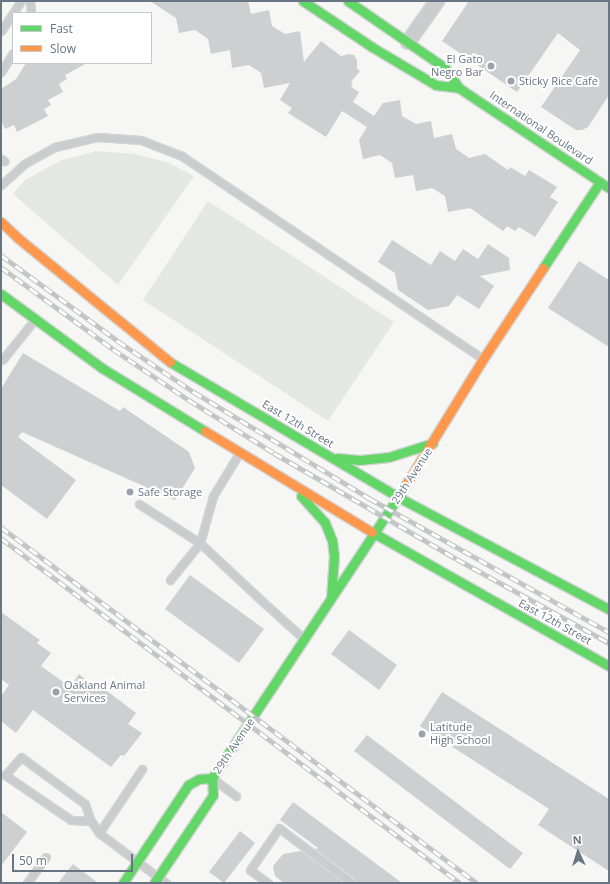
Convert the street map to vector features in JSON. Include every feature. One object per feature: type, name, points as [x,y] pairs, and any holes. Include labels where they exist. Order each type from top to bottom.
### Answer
[{"type":"main road","name":"International Boulevard","points":[[304,1],[355,36],[436,85],[459,88]]},
{"type":"main road","name":"International Boulevard","points":[[348,1],[445,68],[459,88],[606,181]]},
{"type":"main road","name":"29th Avenue","points":[[160,881],[213,795],[212,778],[331,600],[433,443],[483,359],[606,181]]},
{"type":"main road","name":"East 12th Street","points":[[1,222],[18,238],[174,365],[398,497],[609,609]]},
{"type":"main road","name":"East 12th Street","points":[[1,294],[102,368],[374,533],[609,666]]},
{"type":"main road","points":[[331,457],[360,460],[389,457],[433,443]]},
{"type":"main road","points":[[288,481],[325,523],[332,540],[334,556],[331,600]]},
{"type":"main road","name":"29th Avenue","points":[[123,883],[188,785],[199,779],[212,778]]},
{"type":"street","points":[[408,42],[437,1]]},
{"type":"lane","points":[[14,12],[21,1]]},
{"type":"lane","points":[[30,1],[31,12]]},
{"type":"lane","points":[[1,31],[12,14]]},
{"type":"lane","points":[[1,72],[12,55]]},
{"type":"lane","points":[[1,185],[24,164],[55,147],[97,137],[141,140],[182,156],[483,359]]},
{"type":"lane","points":[[1,360],[3,360],[35,319]]},
{"type":"lane","points":[[170,580],[200,543],[214,496],[240,452]]},
{"type":"lane","points":[[139,504],[200,543],[304,640]]},
{"type":"lane","points":[[92,821],[71,820],[5,775],[21,757],[85,804],[99,833],[160,881]]},
{"type":"lane","points":[[99,833],[142,769]]},
{"type":"lane","points":[[212,778],[236,796]]},
{"type":"lane","points":[[268,883],[250,870],[279,828],[352,883]]},
{"type":"lane","points":[[27,883],[46,857]]},
{"type":"shaded area","points":[[97,151],[135,154],[167,162],[194,176],[118,285],[13,194],[25,180],[62,160]]},
{"type":"shaded area","points":[[208,201],[394,322],[328,421],[143,300]]},
{"type":"building","points":[[150,1],[248,1],[251,14],[269,10],[272,26],[285,34],[300,31],[304,62],[321,41],[341,56],[349,54],[354,55],[357,60],[357,69],[360,71],[351,82],[353,83],[351,87],[359,92],[353,102],[374,116],[383,103],[400,100],[402,116],[416,124],[431,121],[434,138],[452,134],[456,149],[469,158],[485,154],[508,170],[510,167],[525,176],[529,170],[557,187],[550,197],[558,202],[535,237],[519,227],[515,231],[507,226],[503,231],[470,208],[448,212],[445,196],[432,188],[416,191],[413,175],[395,178],[392,163],[380,155],[363,159],[359,140],[367,127],[342,111],[326,137],[288,113],[292,108],[280,100],[290,83],[264,88],[261,73],[249,65],[232,68],[230,50],[211,54],[208,39],[195,30],[179,33],[176,18]]},
{"type":"building","points":[[469,1],[609,1],[609,95],[588,127],[582,130],[576,130],[541,107],[580,50],[558,33],[517,92],[442,41]]},
{"type":"building","points":[[25,64],[85,64],[65,75],[67,79],[59,84],[63,92],[48,100],[51,105],[44,109],[48,116],[17,132],[14,125],[5,129],[1,120],[1,89],[16,79]]},
{"type":"building","points":[[392,240],[431,265],[440,251],[455,261],[463,249],[478,259],[488,244],[509,258],[510,270],[480,276],[494,286],[479,309],[457,295],[449,306],[428,310],[398,290],[395,273],[378,262]]},
{"type":"building","points":[[579,261],[609,280],[609,347],[548,308]]},
{"type":"building","points":[[23,353],[120,411],[123,407],[189,452],[195,468],[175,500],[22,432],[18,437],[76,480],[47,519],[1,485],[1,389]]},
{"type":"building","points":[[190,575],[264,629],[239,663],[165,609]]},
{"type":"building","name":"Oakland Animal Services","points":[[1,612],[40,640],[37,643],[51,653],[41,666],[70,687],[79,674],[92,685],[95,682],[136,713],[128,724],[142,733],[124,756],[121,755],[111,767],[33,710],[16,733],[1,721],[1,696],[9,685],[1,679]]},
{"type":"building","points":[[349,630],[397,665],[379,690],[331,654]]},
{"type":"building","points":[[442,692],[609,799],[609,871],[538,825],[549,809],[420,726]]},
{"type":"building","points":[[367,735],[523,853],[510,869],[354,751]]},
{"type":"building","points":[[293,802],[402,883],[357,883],[355,879],[315,849],[318,848],[280,820]]},
{"type":"building","points":[[1,812],[27,832],[1,866]]},
{"type":"building","points":[[240,831],[255,843],[224,883],[209,872]]},
{"type":"building","points":[[301,851],[344,883],[284,883],[275,876],[273,866],[283,854]]},
{"type":"building","points":[[73,864],[98,883],[58,883]]},
{"type":"railway","points":[[1,255],[118,341],[194,392],[369,498],[609,632]]},
{"type":"railway","points":[[1,267],[113,349],[189,400],[274,453],[457,559],[609,643]]},
{"type":"railway","points":[[1,527],[477,883]]},
{"type":"railway","points":[[1,538],[460,883]]},
{"type":"traffic: fast","points":[[303,1],[372,47],[436,85],[459,88]]},
{"type":"traffic: fast","points":[[348,1],[445,68],[459,88],[609,188]]},
{"type":"traffic: fast","points":[[543,268],[600,182]]},
{"type":"traffic: fast","points":[[1,294],[102,368],[205,431]]},
{"type":"traffic: fast","points":[[170,362],[398,497],[609,609]]},
{"type":"traffic: fast","points":[[337,458],[360,460],[389,457],[433,443]]},
{"type":"traffic: fast","points":[[154,883],[213,795],[212,778],[400,494]]},
{"type":"traffic: fast","points":[[301,496],[325,523],[332,540],[334,556],[331,598]]},
{"type":"traffic: fast","points":[[372,532],[609,666]]},
{"type":"traffic: fast","points":[[123,883],[188,785],[199,779],[212,778]]},
{"type":"traffic: slow","points":[[1,222],[18,238],[170,362]]},
{"type":"traffic: slow","points":[[400,494],[483,359],[543,268]]},
{"type":"traffic: slow","points":[[205,431],[372,532]]},
{"type":"place","name":"El Gato Negro Bar","points":[[491,66]]},
{"type":"place","name":"Sticky Rice Cafe","points":[[511,81]]},
{"type":"place","name":"Safe Storage","points":[[130,492]]},
{"type":"place","name":"Oakland Animal Services","points":[[56,692]]},
{"type":"place","name":"Latitude High School","points":[[422,734]]}]
